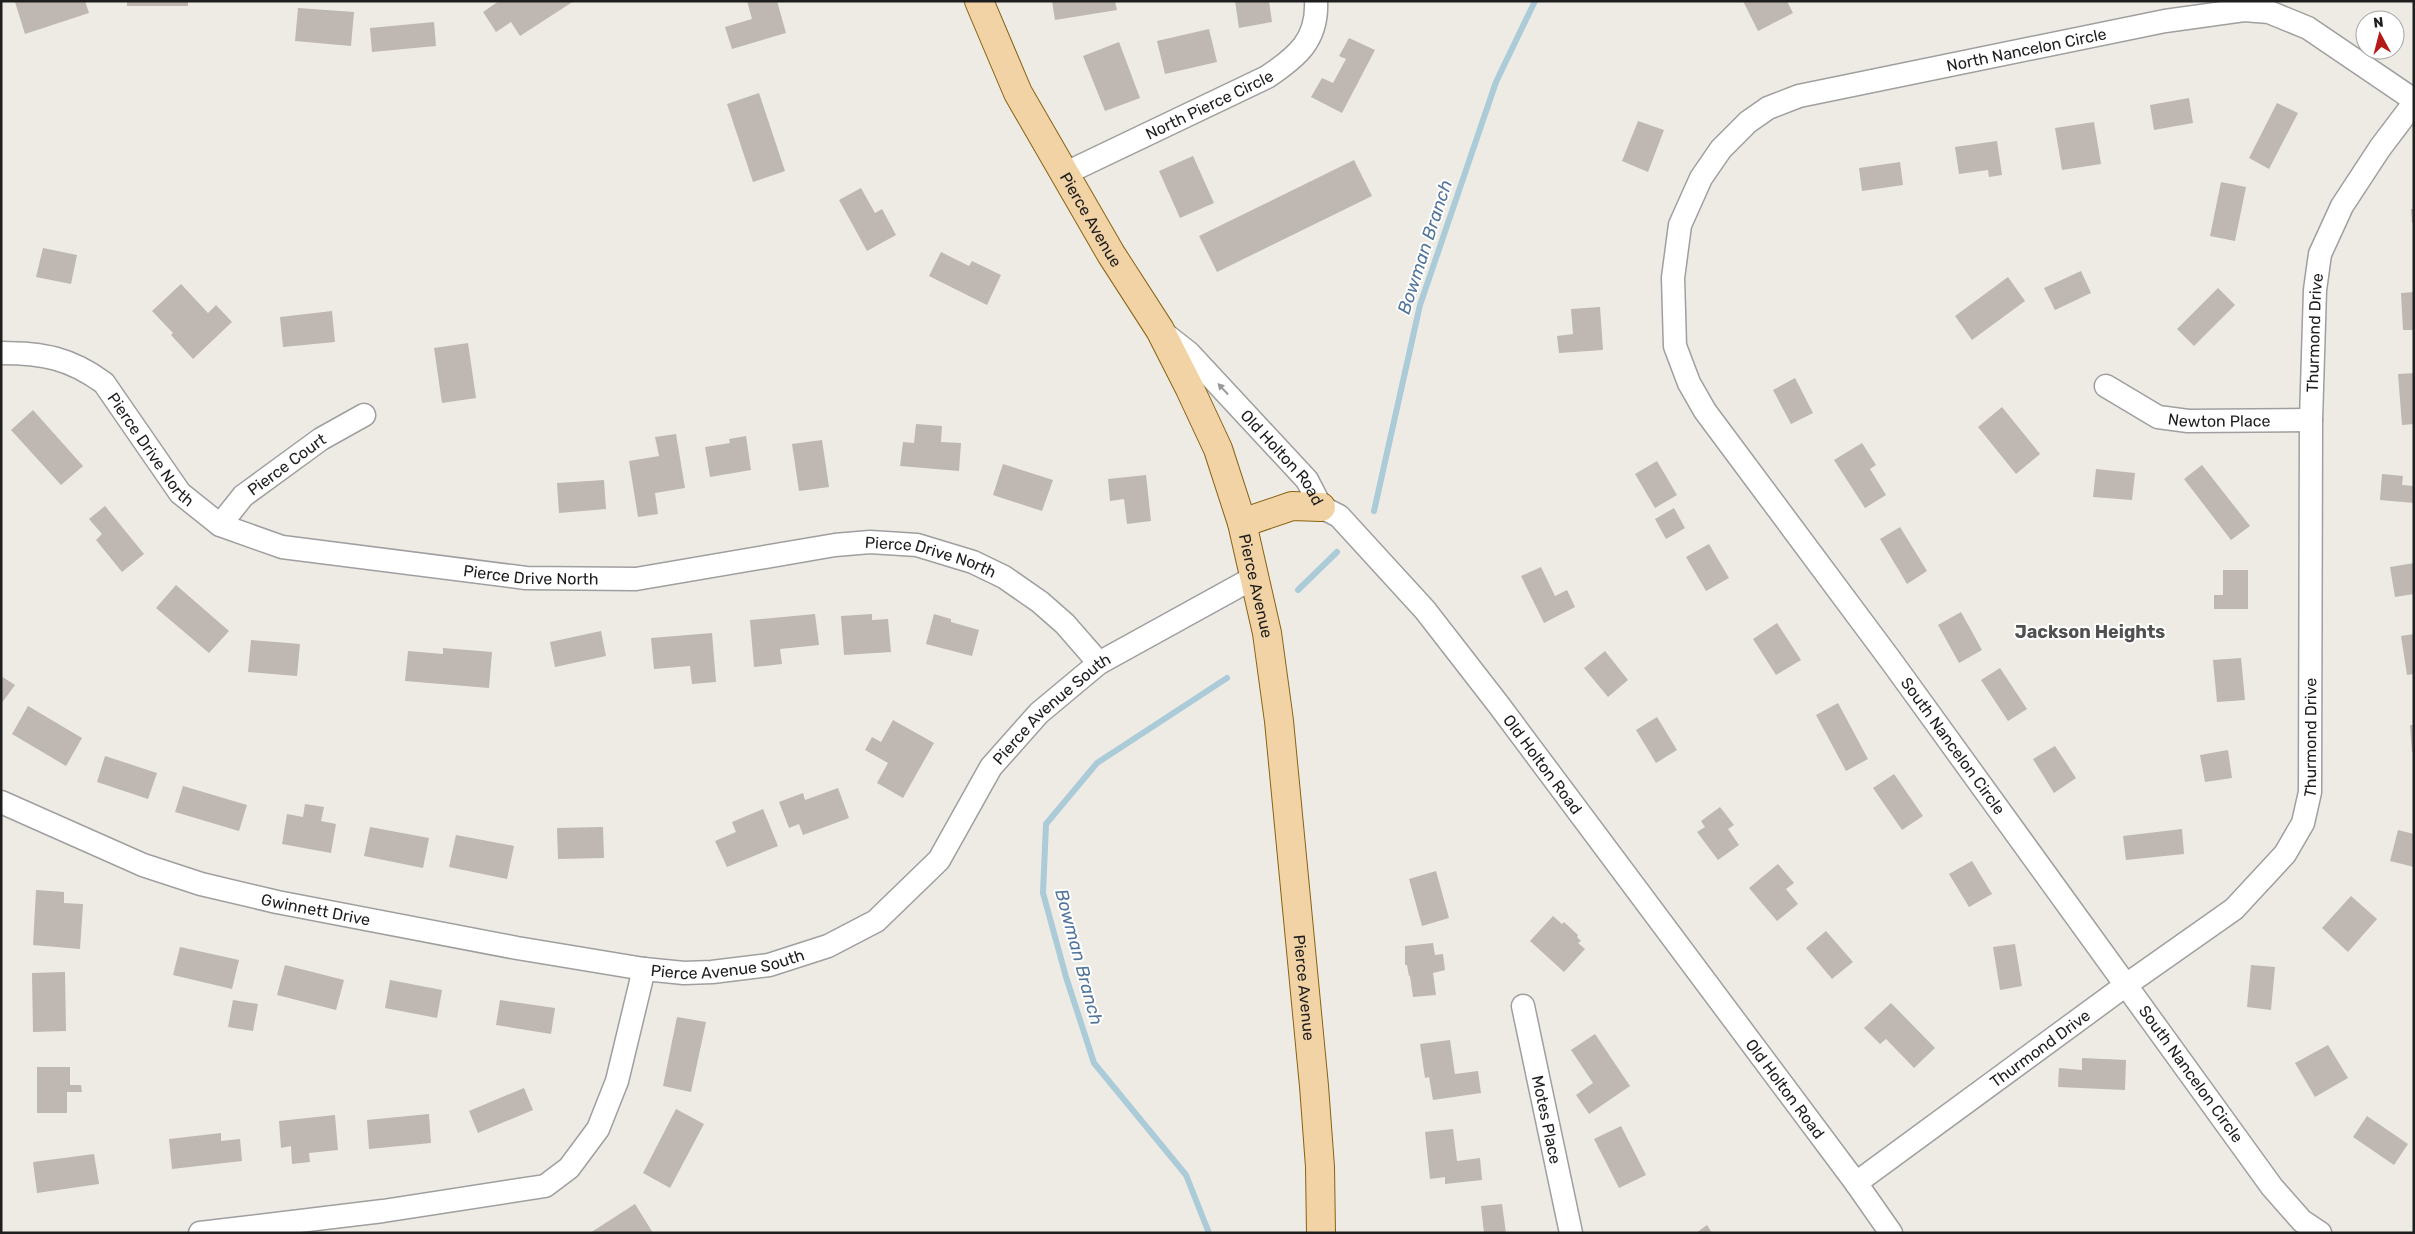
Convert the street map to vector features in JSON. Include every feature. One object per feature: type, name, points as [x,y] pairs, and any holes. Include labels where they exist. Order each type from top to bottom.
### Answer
[{"type":"main road","name":"Pierce Avenue","points":[[979,1],[1018,93],[1111,254],[1160,330],[1218,449],[1242,523],[1267,633],[1279,721],[1314,1086],[1320,1167],[1321,1233]]},
{"type":"main road","points":[[1242,523],[1292,506],[1304,504],[1320,507]]},
{"type":"street","name":"North Pierce Circle","points":[[1064,174],[1267,77],[1293,60],[1309,39],[1317,19],[1316,1]]},
{"type":"street","name":"North Nancelon Circle","points":[[1680,225],[1701,178],[1721,149],[1748,122],[1768,108],[1799,96],[2165,21],[2244,10],[2270,12],[2308,28],[2414,102]]},
{"type":"street","name":"Thurmond Drive","points":[[1856,1183],[2126,984],[2234,909],[2285,854],[2303,823],[2310,792],[2311,420],[2315,290],[2320,254],[2342,206],[2380,148],[2414,102]]},
{"type":"street","name":"South Nancelon Circle","points":[[1680,225],[1673,278],[1675,346],[1689,383],[1705,411],[1892,662],[2272,1187],[2302,1221],[2320,1233]]},
{"type":"street","name":"Old Holton Road","points":[[1160,330],[1188,352],[1307,480],[1320,507],[1339,516],[1424,610],[1498,704],[1856,1183],[1891,1233]]},
{"type":"street","name":"Pierce Drive North","points":[[1,353],[34,353],[73,362],[104,383],[180,493],[220,525],[282,547],[526,578],[636,579],[836,545],[870,542],[916,545],[973,562],[1004,577],[1040,602],[1065,624],[1099,663]]},
{"type":"street","name":"Newton Place","points":[[2106,386],[2158,418],[2188,421],[2311,420]]},
{"type":"street","name":"Pierce Court","points":[[220,525],[243,496],[321,439],[364,415]]},
{"type":"street","name":"Pierce Avenue South","points":[[200,1233],[383,1211],[544,1186],[569,1168],[598,1129],[617,1081],[644,969],[712,972],[769,965],[828,946],[876,921],[939,860],[991,767],[1039,713],[1099,663],[1255,577]]},
{"type":"street","name":"Gwinnett Drive","points":[[1,802],[144,865],[201,884],[277,902],[517,948],[644,969]]},
{"type":"street","name":"Motes Place","points":[[1524,1006],[1571,1233]]},
{"type":"building","points":[[85,1],[89,13],[25,34],[15,2]]},
{"type":"building","points":[[127,1],[188,1],[188,6],[127,6]]},
{"type":"building","points":[[499,1],[574,1],[520,36],[511,22],[496,32],[483,12]]},
{"type":"building","points":[[747,1],[777,1],[786,33],[732,49],[725,27],[752,19]]},
{"type":"building","points":[[1052,1],[1115,1],[1117,10],[1055,20]]},
{"type":"building","points":[[1235,1],[1269,1],[1272,22],[1239,28]]},
{"type":"building","points":[[1743,1],[1787,1],[1793,13],[1758,31]]},
{"type":"building","points":[[298,8],[354,12],[351,46],[295,41]]},
{"type":"building","points":[[434,22],[436,46],[372,52],[370,28]]},
{"type":"building","points":[[1209,29],[1217,62],[1165,74],[1157,41]]},
{"type":"building","points":[[1349,38],[1375,50],[1342,113],[1311,97],[1322,78],[1333,83],[1346,59],[1339,56]]},
{"type":"building","points":[[1119,42],[1140,98],[1105,111],[1083,56]]},
{"type":"building","points":[[759,93],[785,171],[753,182],[727,104]]},
{"type":"building","points":[[2189,98],[2193,123],[2154,130],[2150,105]]},
{"type":"building","points":[[2277,103],[2298,113],[2269,169],[2249,158]]},
{"type":"building","points":[[1638,121],[1664,130],[1648,172],[1622,161]]},
{"type":"building","points":[[2094,122],[2101,164],[2062,170],[2055,128]]},
{"type":"building","points":[[1997,141],[2002,175],[1989,177],[1988,170],[1959,174],[1955,147]]},
{"type":"building","points":[[1193,156],[1214,203],[1180,218],[1159,171]]},
{"type":"building","points":[[1354,160],[1372,196],[1217,272],[1199,236]]},
{"type":"building","points":[[1900,162],[1903,185],[1862,191],[1859,168]]},
{"type":"building","points":[[2221,182],[2246,187],[2235,241],[2210,236]]},
{"type":"building","points":[[861,188],[875,213],[882,209],[896,235],[867,251],[839,200]]},
{"type":"building","points":[[2411,209],[2414,209],[2414,223],[2412,223]]},
{"type":"building","points":[[43,248],[77,255],[71,284],[36,277]]},
{"type":"building","points":[[941,252],[969,266],[972,261],[1001,275],[987,305],[929,276]]},
{"type":"building","points":[[2081,271],[2091,293],[2055,310],[2044,288]]},
{"type":"building","points":[[2008,277],[2025,301],[1972,340],[1955,316]]},
{"type":"building","points":[[181,284],[208,313],[216,305],[232,322],[193,359],[171,335],[173,333],[152,311]]},
{"type":"building","points":[[2218,288],[2235,305],[2194,346],[2177,329]]},
{"type":"building","points":[[2414,292],[2414,330],[2403,330],[2401,293]]},
{"type":"building","points":[[1600,307],[1603,350],[1559,353],[1557,336],[1573,334],[1571,309]]},
{"type":"building","points":[[332,311],[335,342],[283,347],[280,317]]},
{"type":"building","points":[[468,343],[476,398],[442,403],[434,348]]},
{"type":"building","points":[[2414,373],[2414,424],[2402,425],[2398,374]]},
{"type":"building","points":[[1795,378],[1813,413],[1791,424],[1773,390]]},
{"type":"building","points":[[2002,407],[2040,454],[2016,474],[1978,427]]},
{"type":"building","points":[[33,410],[83,466],[61,485],[11,430]]},
{"type":"building","points":[[916,424],[942,426],[941,442],[961,443],[959,471],[900,466],[903,442],[914,443]]},
{"type":"building","points":[[676,434],[685,488],[655,493],[658,514],[638,517],[629,461],[659,456],[655,437]]},
{"type":"building","points":[[746,436],[751,470],[710,477],[705,447],[730,443],[729,439]]},
{"type":"building","points":[[822,440],[829,487],[799,491],[792,444]]},
{"type":"building","points":[[1862,443],[1876,465],[1870,469],[1886,495],[1865,508],[1834,460]]},
{"type":"building","points":[[1657,461],[1677,495],[1655,508],[1635,474]]},
{"type":"building","points":[[1003,464],[1053,480],[1042,511],[993,495]]},
{"type":"building","points":[[2202,465],[2250,526],[2231,540],[2184,479]]},
{"type":"building","points":[[2096,469],[2135,473],[2132,500],[2093,497]]},
{"type":"building","points":[[2382,474],[2403,476],[2402,485],[2414,486],[2414,503],[2380,500]]},
{"type":"building","points":[[1146,475],[1151,521],[1127,524],[1124,499],[1110,501],[1108,479]]},
{"type":"building","points":[[604,480],[606,509],[559,513],[557,483]]},
{"type":"building","points":[[105,506],[144,554],[122,572],[96,540],[102,534],[89,519]]},
{"type":"building","points":[[1674,508],[1685,528],[1666,539],[1655,519]]},
{"type":"building","points":[[1900,527],[1927,571],[1907,584],[1880,539]]},
{"type":"building","points":[[1709,544],[1729,578],[1706,591],[1686,557]]},
{"type":"building","points":[[2414,563],[2414,594],[2395,597],[2390,567]]},
{"type":"building","points":[[1541,567],[1555,596],[1567,590],[1575,607],[1544,623],[1521,576]]},
{"type":"building","points":[[2223,570],[2248,570],[2248,609],[2214,609],[2214,595],[2223,595]]},
{"type":"building","points":[[176,585],[229,631],[209,653],[156,608]]},
{"type":"building","points":[[1961,612],[1982,650],[1959,663],[1938,625]]},
{"type":"building","points":[[815,614],[819,645],[780,649],[782,664],[754,667],[750,620]]},
{"type":"building","points":[[872,614],[872,620],[888,619],[891,652],[844,655],[841,616]]},
{"type":"building","points":[[934,614],[951,619],[951,622],[979,630],[972,656],[926,644]]},
{"type":"building","points":[[1777,623],[1801,660],[1776,675],[1753,639]]},
{"type":"building","points":[[601,631],[606,656],[555,667],[550,642]]},
{"type":"building","points":[[712,633],[716,682],[692,684],[690,666],[654,669],[651,638]]},
{"type":"building","points":[[2414,634],[2414,674],[2407,675],[2401,636]]},
{"type":"building","points":[[251,640],[300,644],[297,676],[248,672]]},
{"type":"building","points":[[443,648],[492,652],[489,688],[405,681],[408,651],[443,654]]},
{"type":"building","points":[[1605,651],[1628,680],[1608,697],[1584,668]]},
{"type":"building","points":[[2241,658],[2245,700],[2217,702],[2213,660]]},
{"type":"building","points":[[2000,668],[2027,709],[2008,721],[1981,680]]},
{"type":"building","points":[[1,676],[15,685],[1,704]]},
{"type":"building","points":[[1838,703],[1868,759],[1846,771],[1816,715]]},
{"type":"building","points":[[28,706],[82,738],[66,766],[12,734]]},
{"type":"building","points":[[1657,717],[1677,750],[1656,763],[1636,730]]},
{"type":"building","points":[[893,720],[934,743],[903,798],[877,783],[888,763],[865,750],[872,737],[881,742]]},
{"type":"building","points":[[2410,725],[2414,725],[2414,752],[2412,752]]},
{"type":"building","points":[[2055,746],[2076,778],[2054,793],[2033,759]]},
{"type":"building","points":[[2228,750],[2232,778],[2205,782],[2200,755]]},
{"type":"building","points":[[105,756],[157,773],[148,799],[97,782]]},
{"type":"building","points":[[1894,774],[1923,816],[1902,830],[1873,788]]},
{"type":"building","points":[[183,786],[247,805],[239,831],[175,812]]},
{"type":"building","points":[[838,788],[849,818],[803,835],[799,824],[789,828],[779,802],[803,793],[805,800]]},
{"type":"building","points":[[305,804],[324,807],[321,821],[336,824],[331,853],[282,844],[287,814],[303,817]]},
{"type":"building","points":[[1720,807],[1734,825],[1728,829],[1739,845],[1718,860],[1697,832],[1705,827],[1701,821]]},
{"type":"building","points":[[763,809],[778,846],[727,867],[715,841],[736,832],[732,822]]},
{"type":"building","points":[[370,827],[429,838],[423,868],[364,856]]},
{"type":"building","points":[[603,827],[604,858],[558,859],[557,828]]},
{"type":"building","points":[[2182,829],[2184,854],[2126,860],[2123,836]]},
{"type":"building","points":[[2398,830],[2414,834],[2414,867],[2390,861]]},
{"type":"building","points":[[456,835],[514,846],[507,879],[449,867]]},
{"type":"building","points":[[1972,861],[1992,894],[1969,907],[1949,874]]},
{"type":"building","points":[[1778,864],[1794,883],[1786,889],[1798,904],[1777,921],[1749,888]]},
{"type":"building","points":[[1436,871],[1449,918],[1422,926],[1409,879]]},
{"type":"building","points":[[36,890],[64,892],[64,903],[83,904],[80,949],[33,945]]},
{"type":"building","points":[[2351,896],[2377,919],[2348,952],[2322,928]]},
{"type":"building","points":[[1553,916],[1562,924],[1564,922],[1578,935],[1577,937],[1581,941],[1578,943],[1585,949],[1564,972],[1530,941]]},
{"type":"building","points":[[1826,931],[1853,962],[1832,979],[1806,948]]},
{"type":"building","points":[[1433,943],[1435,955],[1443,954],[1445,970],[1433,973],[1436,995],[1413,997],[1410,976],[1407,965],[1405,965],[1405,946]]},
{"type":"building","points":[[2015,944],[2022,986],[2000,990],[1993,947]]},
{"type":"building","points":[[180,947],[239,960],[232,989],[173,975]]},
{"type":"building","points":[[285,965],[344,980],[336,1010],[277,995]]},
{"type":"building","points":[[2251,965],[2275,967],[2271,1010],[2247,1007]]},
{"type":"building","points":[[65,972],[66,1031],[33,1032],[32,973]]},
{"type":"building","points":[[390,980],[442,990],[437,1018],[385,1008]]},
{"type":"building","points":[[233,1000],[258,1004],[253,1031],[228,1027]]},
{"type":"building","points":[[500,1000],[555,1008],[551,1034],[496,1025]]},
{"type":"building","points":[[1891,1003],[1935,1048],[1914,1068],[1886,1039],[1880,1044],[1864,1028]]},
{"type":"building","points":[[677,1017],[706,1022],[691,1092],[663,1086]]},
{"type":"building","points":[[1595,1034],[1630,1086],[1589,1114],[1576,1095],[1593,1083],[1571,1050]]},
{"type":"building","points":[[1450,1040],[1455,1074],[1478,1071],[1481,1093],[1433,1100],[1429,1077],[1425,1078],[1420,1044]]},
{"type":"building","points":[[2328,1045],[2348,1078],[2315,1097],[2295,1063]]},
{"type":"building","points":[[2082,1058],[2126,1060],[2125,1090],[2058,1087],[2059,1068],[2082,1070]]},
{"type":"building","points":[[37,1067],[70,1067],[70,1085],[81,1085],[82,1092],[67,1092],[67,1113],[37,1113]]},
{"type":"building","points":[[524,1088],[533,1110],[478,1133],[469,1111]]},
{"type":"building","points":[[676,1109],[704,1124],[670,1188],[643,1173]]},
{"type":"building","points":[[429,1114],[431,1143],[369,1149],[367,1120]]},
{"type":"building","points":[[335,1115],[338,1150],[309,1153],[310,1162],[292,1164],[291,1146],[281,1148],[279,1121]]},
{"type":"building","points":[[2367,1116],[2408,1144],[2394,1165],[2353,1137]]},
{"type":"building","points":[[1621,1126],[1646,1175],[1619,1188],[1594,1139]]},
{"type":"building","points":[[1453,1129],[1457,1161],[1480,1158],[1482,1180],[1445,1184],[1445,1177],[1430,1179],[1425,1132]]},
{"type":"building","points":[[221,1133],[221,1141],[240,1139],[242,1161],[172,1169],[169,1139]]},
{"type":"building","points":[[94,1154],[99,1184],[37,1193],[33,1162]]},
{"type":"building","points":[[635,1204],[653,1233],[590,1233]]},
{"type":"building","points":[[1502,1204],[1506,1233],[1484,1233],[1481,1206]]},
{"type":"building","points":[[1707,1225],[1712,1233],[1696,1233]]},
{"type":"waterway","name":"Bowman Branch","points":[[1374,511],[1420,305],[1496,82],[1535,1]]},
{"type":"waterway","name":"Bowman Branch","points":[[1298,590],[1337,552]]},
{"type":"waterway","name":"Bowman Branch","points":[[1209,1233],[1186,1175],[1094,1063],[1066,977],[1043,893],[1046,824],[1097,763],[1227,678]]},
{"type":"district","name":"Jackson Heights","points":[[2090,632]]}]
